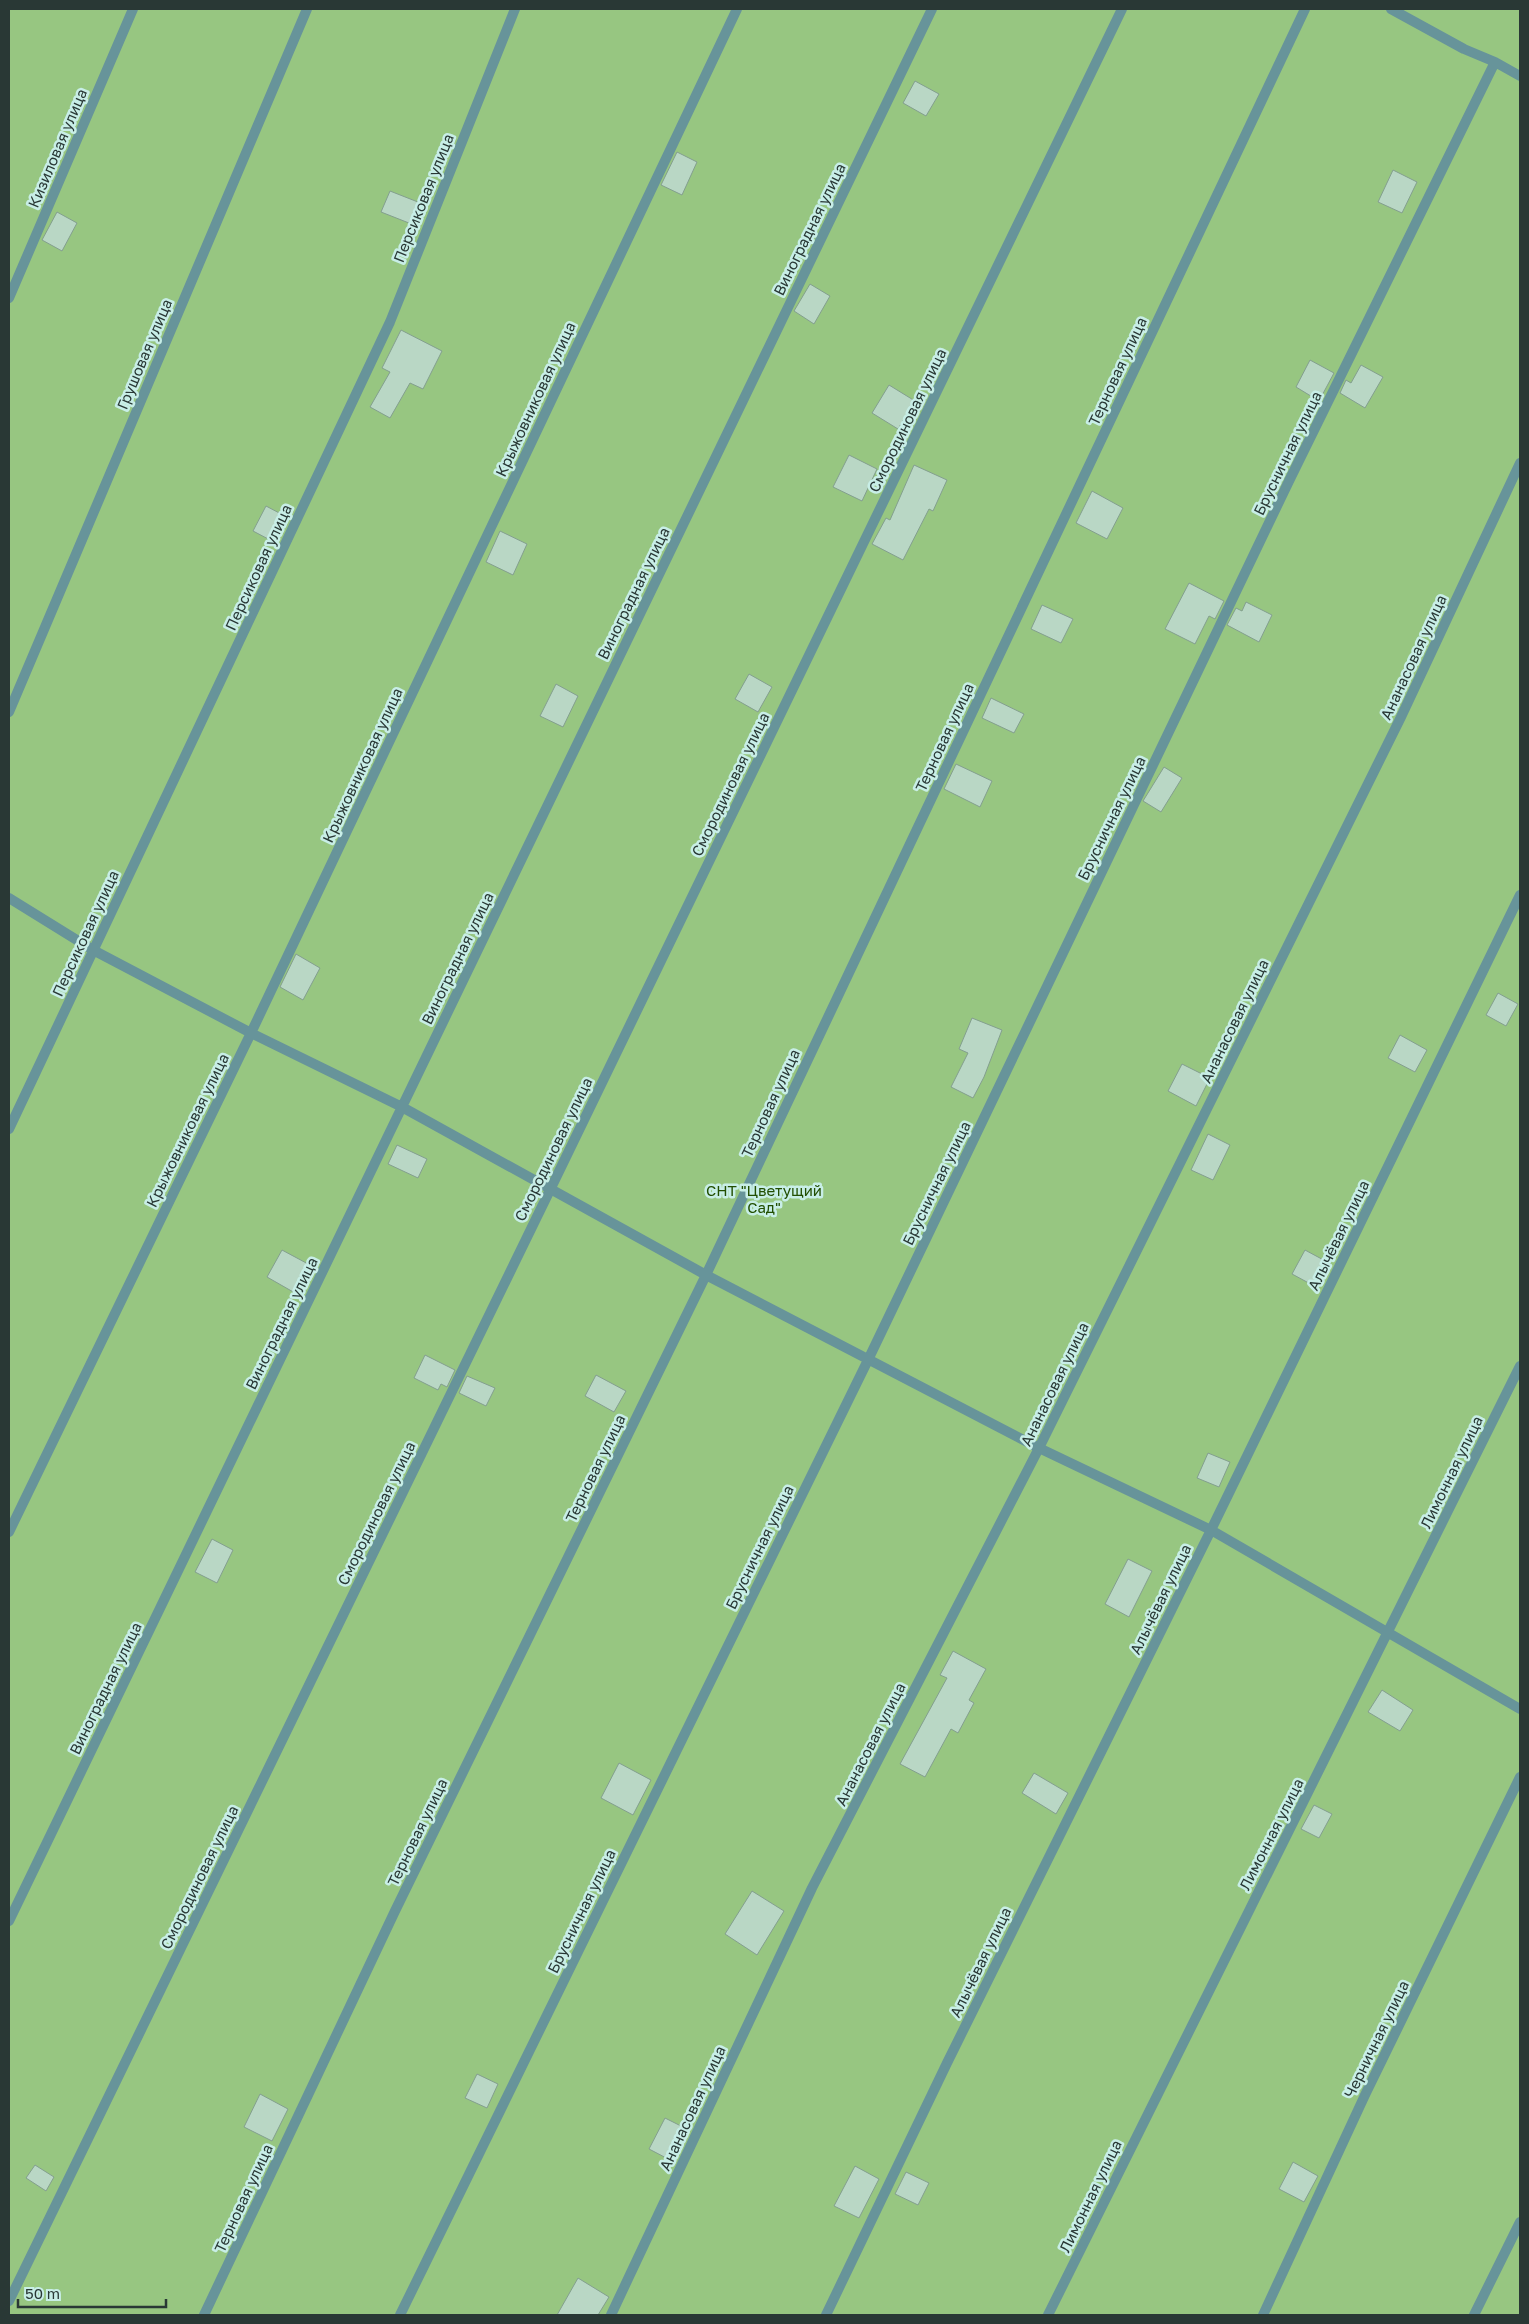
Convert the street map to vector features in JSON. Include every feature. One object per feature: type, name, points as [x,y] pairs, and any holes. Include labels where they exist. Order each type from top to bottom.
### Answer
[{"type":"street","name":"Кизиловая улица","points":[[9,298],[133,9]]},
{"type":"street","name":"Грушовая улица","points":[[9,712],[307,9]]},
{"type":"street","name":"Персиковая улица","points":[[9,1129],[390,322],[515,9]]},
{"type":"street","name":"Крыжовниковая улица","points":[[9,1532],[251,1033],[737,9]]},
{"type":"street","name":"Виноградная улица","points":[[9,1921],[932,9]]},
{"type":"street","name":"Смородиновая улица","points":[[9,2301],[1122,9]]},
{"type":"street","name":"Терновая улица","points":[[204,2315],[395,1911],[706,1275],[1305,9]]},
{"type":"street","points":[[1391,9],[1464,49],[1495,62],[1520,76]]},
{"type":"street","name":"Брусничная улица","points":[[400,2315],[868,1360],[1285,490],[1495,62]]},
{"type":"street","name":"Ананасовая улица","points":[[611,2315],[812,1888],[1039,1448],[1402,717],[1520,463]]},
{"type":"street","name":"Алычёвая улица","points":[[826,2315],[947,2063],[1211,1530],[1520,895]]},
{"type":"street","points":[[9,898],[93,950],[251,1033],[402,1107],[706,1275],[1039,1448],[1211,1530],[1520,1709]]},
{"type":"street","name":"Лимонная улица","points":[[1048,2315],[1520,1366]]},
{"type":"street","name":"Черничная улица","points":[[1263,2315],[1365,2096],[1520,1777]]},
{"type":"street","points":[[1474,2315],[1520,2222]]},
{"type":"green space","name":"СНТ \"Цветущий Сад\"","points":[[9,9],[1520,9],[1520,2315],[9,2315]]},
{"type":"building","points":[[915,81],[939,94],[926,116],[903,103]]},
{"type":"building","points":[[677,152],[697,162],[682,195],[661,185]]},
{"type":"building","points":[[1393,170],[1417,182],[1402,213],[1378,202]]},
{"type":"building","points":[[390,191],[423,204],[414,225],[381,212]]},
{"type":"building","points":[[57,212],[77,223],[62,251],[42,240]]},
{"type":"building","points":[[810,284],[830,296],[814,324],[794,311]]},
{"type":"building","points":[[401,330],[442,351],[423,389],[410,383],[390,418],[370,407],[390,372],[382,368]]},
{"type":"building","points":[[1310,360],[1334,373],[1319,401],[1296,387]]},
{"type":"building","points":[[1361,365],[1383,377],[1365,408],[1340,393],[1346,380],[1351,383]]},
{"type":"building","points":[[889,385],[915,401],[898,429],[872,413]]},
{"type":"building","points":[[849,455],[877,469],[862,501],[833,487]]},
{"type":"building","points":[[914,465],[947,480],[933,511],[929,509],[903,560],[872,544],[886,518],[890,520]]},
{"type":"building","points":[[1092,491],[1123,508],[1107,539],[1076,523]]},
{"type":"building","points":[[266,506],[285,516],[272,541],[253,531]]},
{"type":"building","points":[[500,531],[527,544],[513,575],[486,562]]},
{"type":"building","points":[[1189,583],[1224,601],[1215,619],[1209,616],[1195,644],[1165,629]]},
{"type":"building","points":[[1246,602],[1272,615],[1259,642],[1227,625],[1236,608],[1242,611]]},
{"type":"building","points":[[1042,605],[1073,619],[1061,643],[1031,629]]},
{"type":"building","points":[[749,674],[772,687],[758,712],[735,699]]},
{"type":"building","points":[[556,684],[578,696],[563,727],[540,716]]},
{"type":"building","points":[[991,698],[1024,714],[1014,733],[982,718]]},
{"type":"building","points":[[956,764],[992,781],[980,807],[944,789]]},
{"type":"building","points":[[1164,767],[1182,778],[1161,812],[1143,801]]},
{"type":"building","points":[[296,954],[320,968],[303,1000],[280,987]]},
{"type":"building","points":[[1498,993],[1518,1004],[1506,1026],[1486,1015]]},
{"type":"building","points":[[972,1018],[1002,1030],[984,1077],[973,1098],[951,1087],[968,1053],[959,1049]]},
{"type":"building","points":[[1400,1035],[1427,1050],[1415,1072],[1388,1058]]},
{"type":"building","points":[[1182,1064],[1210,1078],[1196,1106],[1168,1091]]},
{"type":"building","points":[[1208,1134],[1230,1145],[1213,1180],[1191,1170]]},
{"type":"building","points":[[397,1145],[427,1159],[418,1178],[388,1164]]},
{"type":"building","points":[[282,1250],[310,1265],[295,1293],[267,1277]]},
{"type":"building","points":[[1305,1250],[1331,1264],[1318,1288],[1292,1274]]},
{"type":"building","points":[[425,1355],[455,1370],[447,1387],[441,1384],[438,1390],[414,1378]]},
{"type":"building","points":[[596,1375],[626,1391],[614,1412],[585,1396]]},
{"type":"building","points":[[467,1376],[495,1388],[486,1406],[459,1393]]},
{"type":"building","points":[[1208,1453],[1230,1462],[1219,1487],[1197,1478]]},
{"type":"building","points":[[212,1539],[233,1550],[217,1583],[195,1572]]},
{"type":"building","points":[[1128,1559],[1152,1571],[1129,1617],[1105,1604]]},
{"type":"building","points":[[953,1651],[986,1669],[969,1700],[974,1703],[958,1733],[951,1729],[925,1777],[900,1764],[947,1678],[940,1675]]},
{"type":"building","points":[[1382,1690],[1413,1710],[1400,1731],[1368,1712]]},
{"type":"building","points":[[619,1763],[651,1780],[633,1815],[601,1798]]},
{"type":"building","points":[[1034,1773],[1068,1793],[1056,1814],[1022,1793]]},
{"type":"building","points":[[1314,1805],[1332,1814],[1319,1838],[1301,1829]]},
{"type":"building","points":[[752,1891],[784,1911],[757,1955],[725,1934]]},
{"type":"building","points":[[477,2074],[498,2084],[487,2108],[465,2098]]},
{"type":"building","points":[[260,2094],[288,2109],[272,2141],[244,2127]]},
{"type":"building","points":[[665,2118],[687,2129],[672,2161],[649,2149]]},
{"type":"building","points":[[1293,2162],[1318,2176],[1304,2202],[1279,2189]]},
{"type":"building","points":[[35,2165],[54,2177],[46,2191],[26,2178]]},
{"type":"building","points":[[855,2166],[879,2179],[859,2218],[834,2206]]},
{"type":"building","points":[[906,2172],[929,2183],[918,2205],[895,2194]]},
{"type":"building","points":[[578,2278],[609,2297],[598,2315],[557,2315]]}]
